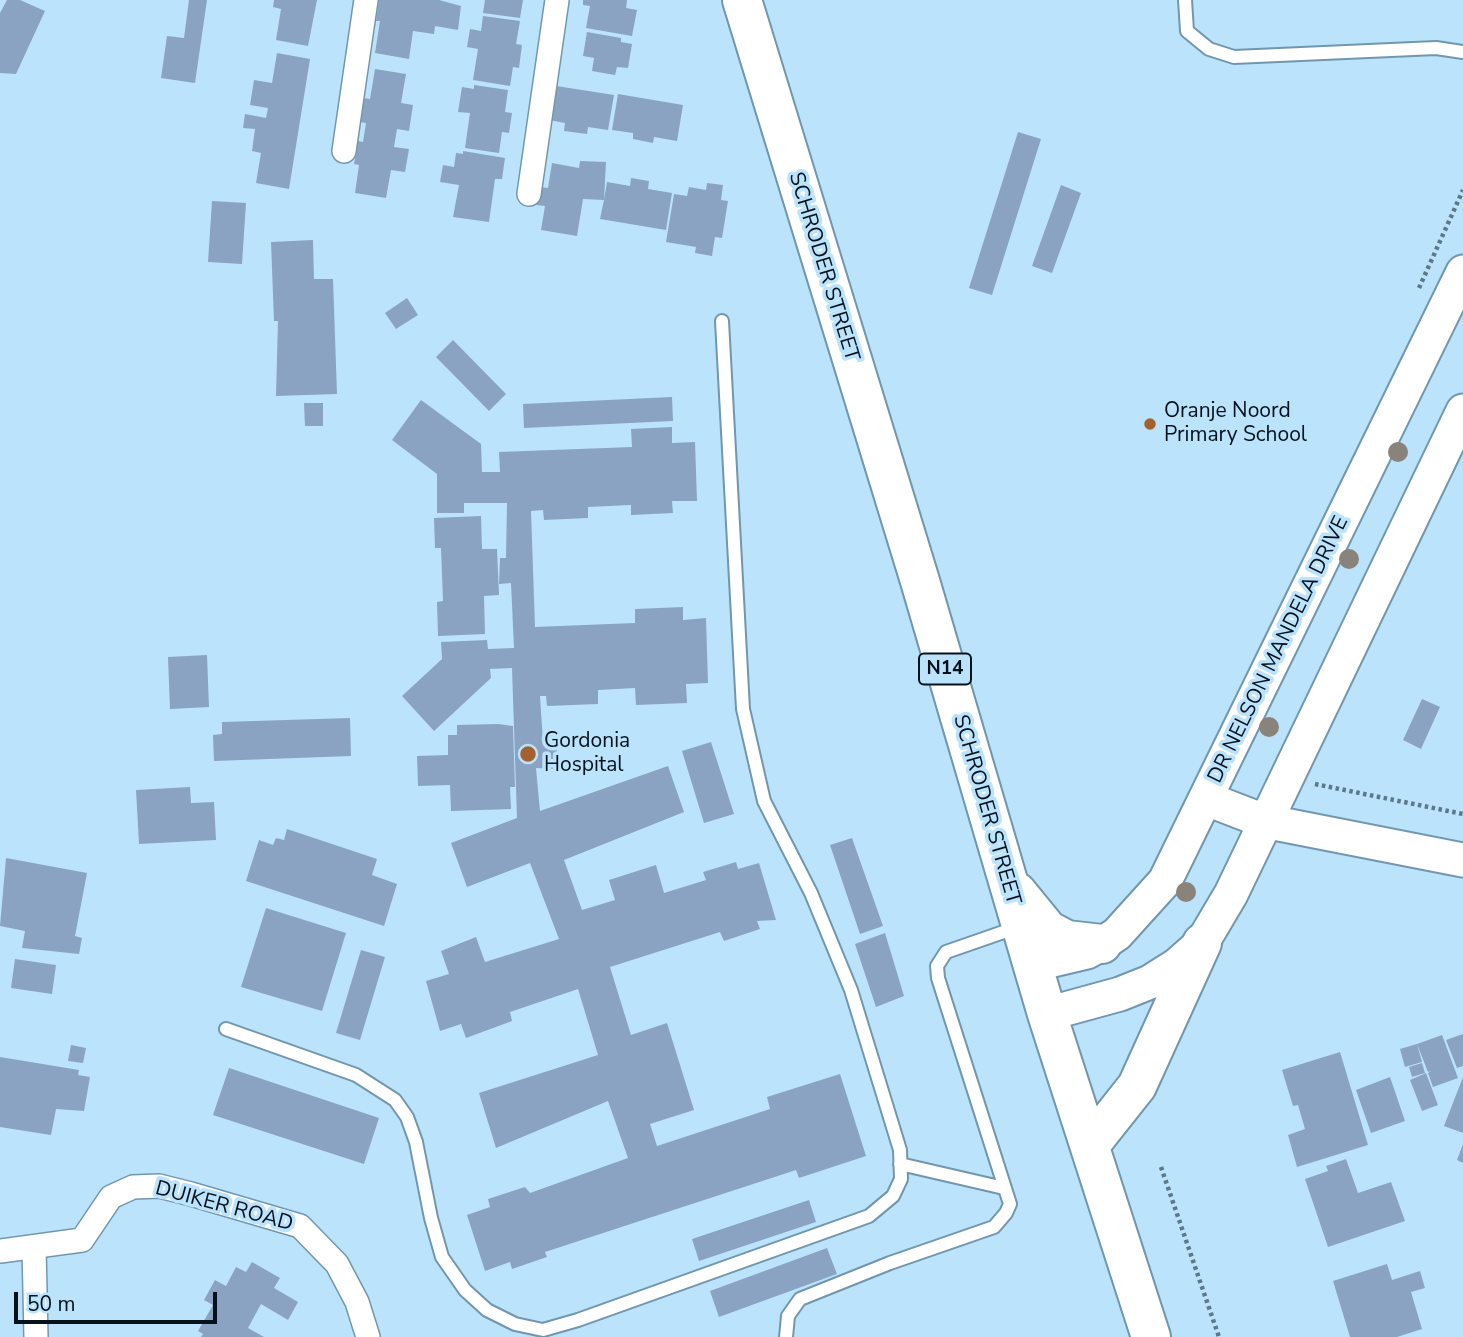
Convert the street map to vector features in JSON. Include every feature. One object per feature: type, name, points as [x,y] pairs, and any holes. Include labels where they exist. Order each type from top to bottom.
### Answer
[{"type":"highway","name":"SCHRODER STREET","points":[[742,0],[920,581],[1020,926],[1151,1337]]},
{"type":"highway","points":[[1003,870],[1023,902],[1048,930],[1067,940],[1102,944]]},
{"type":"highway","points":[[1091,1144],[1137,1086],[1202,943]]},
{"type":"street","points":[[344,151],[366,0]]},
{"type":"street","points":[[529,194],[558,0]]},
{"type":"street","name":"DR NELSON MANDELA DRIVE","points":[[1032,965],[1087,952],[1102,944],[1117,934],[1165,881],[1463,272]]},
{"type":"street","points":[[1047,1014],[1120,994],[1150,982],[1177,965],[1202,943],[1231,894],[1463,411]]},
{"type":"street","points":[[1207,799],[1264,821],[1463,860]]},
{"type":"street","name":"DUIKER ROAD","points":[[0,1251],[82,1240],[111,1197],[133,1187],[159,1186],[300,1226],[337,1264],[357,1302],[368,1337]]},
{"type":"street","points":[[34,1247],[36,1337]]},
{"type":"lane","points":[[1185,0],[1187,31],[1209,49],[1234,57],[1436,48],[1463,52]]},
{"type":"lane","points":[[226,1029],[356,1075],[395,1100],[407,1117],[416,1142],[430,1218],[442,1257],[465,1290],[487,1310],[524,1326],[543,1330],[578,1320],[869,1216],[893,1196],[901,1179],[900,1150],[851,990],[811,893],[764,801],[743,709],[722,320]]},
{"type":"lane","points":[[786,1337],[788,1316],[800,1299],[1001,1222],[1010,1204],[938,978],[937,966],[946,953],[1020,926]]},
{"type":"lane","points":[[900,1164],[1004,1188]]},
{"type":"path","points":[[1321,772],[1315,784],[1463,814]]},
{"type":"path","points":[[1161,1167],[1219,1337]]},
{"type":"building","points":[[7,0],[20,0],[45,11],[16,74],[0,73],[0,13]]},
{"type":"building","points":[[189,0],[207,0],[195,83],[161,78],[167,36],[184,38]]},
{"type":"building","points":[[274,0],[317,0],[308,46],[276,40],[281,9],[273,7]]},
{"type":"building","points":[[379,0],[439,0],[461,6],[458,30],[435,26],[434,34],[413,31],[409,59],[375,53],[380,21],[376,21]]},
{"type":"building","points":[[485,0],[523,0],[520,18],[483,13]]},
{"type":"building","points":[[583,0],[627,0],[626,8],[637,10],[632,36],[586,28],[590,6],[583,5]]},
{"type":"building","points":[[483,16],[520,21],[516,44],[522,45],[519,68],[513,67],[510,86],[473,80],[478,49],[467,47],[470,29],[481,31]]},
{"type":"building","points":[[587,32],[621,38],[621,42],[632,44],[628,68],[617,67],[615,75],[592,71],[594,58],[583,56]]},
{"type":"building","points":[[277,53],[310,59],[289,189],[256,183],[261,153],[252,151],[255,129],[243,128],[245,114],[266,118],[268,108],[250,105],[254,80],[272,83]]},
{"type":"building","points":[[375,69],[406,74],[401,103],[413,105],[409,131],[397,129],[394,147],[409,149],[405,172],[391,170],[386,198],[355,193],[359,165],[354,164],[358,141],[363,142],[366,123],[360,122],[363,98],[370,99]]},
{"type":"building","points":[[474,85],[508,90],[505,112],[512,113],[509,133],[502,132],[499,153],[465,148],[470,113],[458,112],[462,87],[474,89]]},
{"type":"building","points":[[550,85],[614,95],[608,130],[588,127],[587,134],[564,131],[565,123],[544,119]]},
{"type":"building","points":[[618,94],[683,105],[677,141],[654,137],[653,143],[633,139],[633,133],[612,130]]},
{"type":"building","points":[[1018,132],[1041,139],[992,295],[969,288]]},
{"type":"building","points":[[463,151],[505,158],[502,179],[495,179],[489,222],[453,217],[459,185],[440,182],[443,165],[454,167],[456,153],[463,154]]},
{"type":"building","points":[[580,161],[606,162],[604,200],[583,199],[577,236],[541,230],[545,206],[536,205],[539,187],[548,188],[552,163],[579,168]]},
{"type":"building","points":[[631,178],[649,181],[648,189],[672,193],[666,230],[600,219],[607,182],[630,186]]},
{"type":"building","points":[[707,183],[723,185],[721,200],[728,201],[722,238],[715,237],[712,256],[695,253],[696,247],[666,242],[674,194],[687,196],[689,187],[706,190]]},
{"type":"building","points":[[1061,185],[1081,193],[1052,273],[1032,266]]},
{"type":"building","points":[[212,201],[246,203],[242,264],[208,262]]},
{"type":"building","points":[[313,240],[314,279],[333,279],[337,394],[276,396],[278,321],[274,321],[271,242]]},
{"type":"building","points":[[407,298],[418,315],[396,329],[385,313]]},
{"type":"building","points":[[453,340],[506,394],[489,411],[436,357]]},
{"type":"building","points":[[672,397],[673,421],[524,428],[523,404]]},
{"type":"building","points":[[421,400],[481,444],[482,472],[500,472],[499,452],[632,447],[631,429],[672,427],[672,443],[695,442],[697,501],[672,501],[673,513],[631,515],[631,505],[588,507],[588,518],[544,520],[543,510],[531,511],[535,627],[635,623],[635,609],[683,607],[683,620],[706,618],[708,683],[686,684],[687,703],[636,705],[635,688],[598,690],[598,704],[547,706],[546,696],[540,696],[543,742],[557,743],[556,769],[536,768],[540,811],[668,766],[684,812],[564,860],[582,910],[615,900],[609,880],[656,865],[664,893],[706,880],[703,872],[736,862],[738,869],[759,863],[776,920],[757,921],[760,929],[724,941],[720,932],[610,967],[631,1035],[667,1023],[694,1110],[650,1124],[657,1146],[770,1109],[767,1097],[840,1074],[866,1156],[799,1178],[796,1170],[545,1252],[547,1257],[512,1269],[510,1262],[485,1271],[467,1215],[490,1207],[488,1199],[525,1187],[530,1193],[628,1158],[608,1101],[496,1148],[479,1093],[598,1055],[578,989],[510,1012],[512,1021],[466,1038],[461,1024],[440,1031],[426,981],[449,974],[441,951],[476,937],[485,962],[559,939],[530,863],[467,887],[451,843],[517,818],[512,668],[490,669],[491,678],[434,731],[402,696],[442,659],[441,642],[487,640],[488,649],[514,648],[511,583],[499,584],[500,558],[506,558],[507,503],[464,503],[464,513],[437,513],[437,474],[392,440]]},
{"type":"building","points":[[304,403],[323,403],[323,426],[305,426]]},
{"type":"building","points":[[481,516],[482,549],[497,549],[499,595],[484,596],[485,634],[438,636],[437,602],[443,601],[441,548],[435,548],[434,518]]},
{"type":"building","points":[[207,655],[209,707],[170,709],[168,657]]},
{"type":"building","points":[[1422,699],[1440,707],[1421,749],[1403,740]]},
{"type":"building","points":[[350,718],[351,756],[214,761],[213,735],[222,734],[222,722]]},
{"type":"building","points":[[457,725],[513,726],[515,787],[510,787],[511,809],[451,811],[450,785],[418,786],[417,756],[448,755],[448,735],[457,735]]},
{"type":"building","points":[[711,742],[734,814],[704,823],[682,751]]},
{"type":"building","points":[[190,787],[191,803],[214,802],[216,840],[139,844],[136,790]]},
{"type":"building","points":[[287,829],[377,859],[372,875],[397,884],[384,926],[246,881],[259,840],[273,845],[276,838],[284,840]]},
{"type":"building","points":[[852,838],[883,926],[860,934],[830,845]]},
{"type":"building","points":[[6,858],[87,873],[75,936],[82,938],[79,954],[22,948],[25,931],[0,926]]},
{"type":"building","points":[[266,908],[346,933],[322,1011],[241,987]]},
{"type":"building","points":[[885,933],[904,996],[876,1007],[855,944]]},
{"type":"building","points":[[361,950],[385,957],[360,1040],[336,1033]]},
{"type":"building","points":[[15,959],[56,965],[52,994],[11,988]]},
{"type":"building","points":[[1463,1034],[1463,1066],[1457,1068],[1446,1040]]},
{"type":"building","points":[[1442,1035],[1458,1078],[1433,1087],[1428,1073],[1431,1071],[1428,1072],[1417,1044]]},
{"type":"building","points":[[1417,1044],[1422,1062],[1405,1067],[1400,1049]]},
{"type":"building","points":[[71,1045],[86,1048],[83,1063],[68,1061]]},
{"type":"building","points":[[1340,1052],[1368,1145],[1297,1167],[1288,1135],[1305,1129],[1298,1105],[1293,1106],[1282,1070]]},
{"type":"building","points":[[0,1057],[79,1070],[78,1075],[90,1077],[84,1111],[56,1109],[51,1135],[0,1127]]},
{"type":"building","points":[[1422,1063],[1425,1073],[1412,1077],[1409,1067]]},
{"type":"building","points":[[229,1068],[379,1118],[364,1164],[213,1115]]},
{"type":"building","points":[[1426,1073],[1438,1105],[1422,1111],[1410,1080]]},
{"type":"building","points":[[1390,1077],[1405,1121],[1371,1133],[1356,1090]]},
{"type":"building","points":[[1463,1077],[1463,1133],[1444,1126]]},
{"type":"building","points":[[1463,1144],[1463,1163],[1457,1160]]},
{"type":"building","points":[[1346,1159],[1358,1193],[1391,1182],[1405,1221],[1328,1247],[1305,1179],[1328,1171],[1326,1166]]},
{"type":"building","points":[[809,1200],[816,1222],[699,1261],[692,1239]]},
{"type":"building","points":[[827,1248],[837,1274],[719,1317],[710,1291]]},
{"type":"building","points":[[252,1262],[280,1278],[274,1288],[298,1302],[288,1320],[261,1304],[248,1328],[264,1337],[201,1337],[203,1334],[198,1331],[213,1305],[204,1300],[215,1280],[226,1286],[236,1267],[246,1272]]},
{"type":"building","points":[[1387,1264],[1392,1280],[1420,1271],[1425,1288],[1411,1292],[1422,1329],[1397,1337],[1350,1337],[1333,1281]]},
{"type":"place","name":"Oranje Noord Primary School","points":[[1150,424]]},
{"type":"place","name":"Gordonia Hospital","points":[[528,754]]}]
